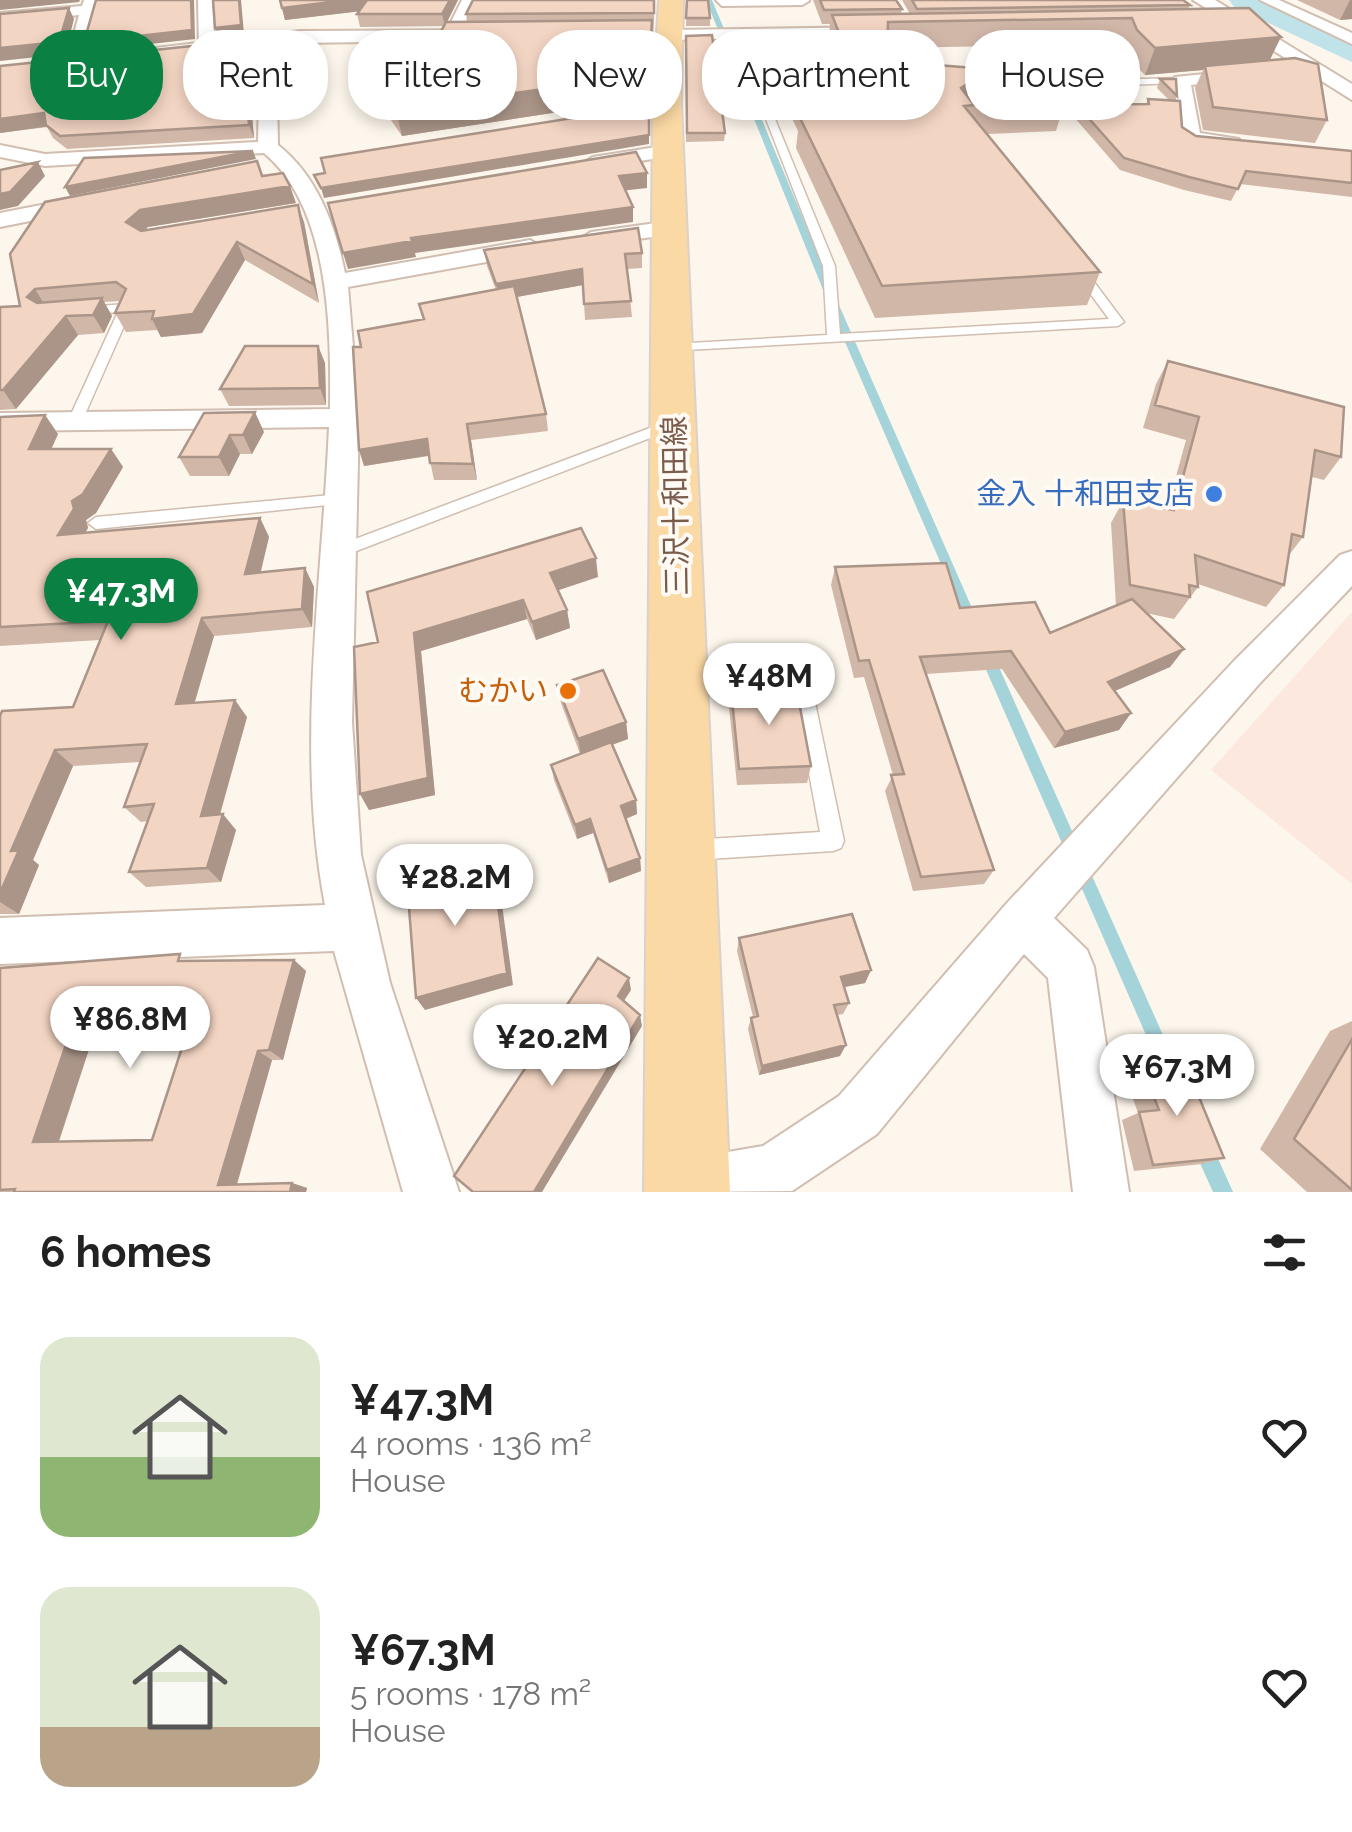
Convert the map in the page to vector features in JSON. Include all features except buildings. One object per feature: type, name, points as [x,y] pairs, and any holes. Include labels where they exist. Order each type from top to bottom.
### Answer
[{"type":"main road","name":"三沢十和田線","points":[[678,18],[661,121],[671,228],[687,1189]]},
{"type":"street","points":[[206,0],[207,30]]},
{"type":"street","points":[[455,30],[468,0]]},
{"type":"street","points":[[1202,0],[1352,94]]},
{"type":"street","points":[[1267,0],[1352,39]]},
{"type":"street","points":[[678,18],[802,1],[811,30]]},
{"type":"street","points":[[0,18],[90,5],[84,30]]},
{"type":"street","points":[[678,18],[785,30]]},
{"type":"street","points":[[1211,27],[1249,27]]},
{"type":"street","points":[[1244,144],[1191,146],[1181,81],[1308,69]]},
{"type":"street","points":[[268,120],[268,147]]},
{"type":"street","points":[[576,166],[661,121]]},
{"type":"street","points":[[0,151],[44,160],[268,147],[298,162],[334,282],[344,353],[346,418],[334,714],[339,852],[352,927],[431,1192]]},
{"type":"street","points":[[250,171],[298,162]]},
{"type":"street","points":[[0,220],[96,201]]},
{"type":"street","points":[[334,282],[671,228]]},
{"type":"street","points":[[3,426],[75,421],[346,418]]},
{"type":"street","points":[[687,1189],[774,1172],[858,1115],[1023,919],[1352,564]]},
{"type":"street","points":[[1023,919],[1070,967],[1101,1192]]},
{"type":"street","points":[[0,942],[352,927]]},
{"type":"lane","points":[[1140,82],[1181,81]]},
{"type":"lane","points":[[771,120],[830,266],[834,339]]},
{"type":"lane","points":[[673,348],[1118,322],[1070,259]]},
{"type":"lane","points":[[68,312],[126,308],[75,421]]},
{"type":"lane","points":[[340,551],[674,424]]},
{"type":"lane","points":[[96,523],[342,498]]},
{"type":"lane","points":[[679,680],[800,674],[832,841],[682,850]]},
{"type":"shaded area","points":[[1352,612],[1352,884],[1211,770]]},
{"type":"waterway","points":[[709,0],[837,312],[973,624]]},
{"type":"waterway","points":[[1245,0],[1352,51]]},
{"type":"waterway","points":[[987,656],[1173,1077]]},
{"type":"waterway","points":[[1204,1150],[1223,1192]]},
{"type":"place","name":"金入 十和田支店","points":[[1214,494]]},
{"type":"place","name":"むかい","points":[[568,691]]}]
